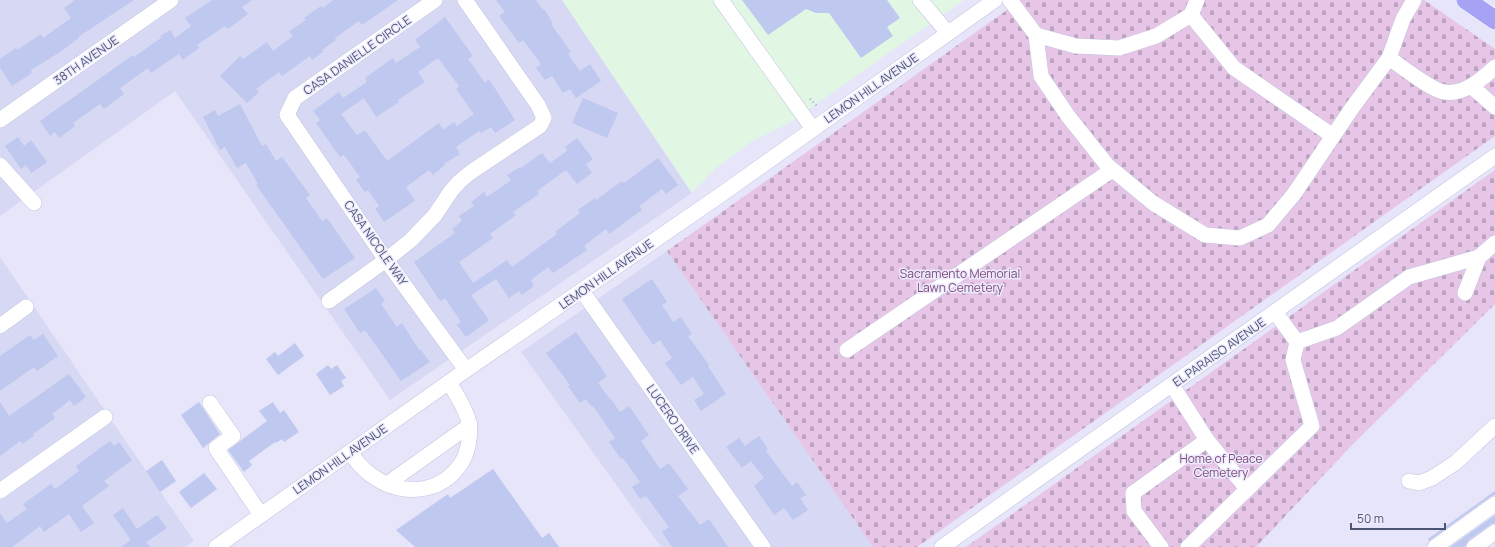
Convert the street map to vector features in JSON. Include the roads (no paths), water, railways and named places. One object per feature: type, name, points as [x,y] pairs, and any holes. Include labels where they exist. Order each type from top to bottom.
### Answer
[{"type":"main road","points":[[1466,0],[1495,20]]},
{"type":"street","name":"38TH AVENUE","points":[[0,120],[171,0]]},
{"type":"street","name":"CASA DANIELLE CIRCLE","points":[[287,116],[295,98],[435,0]]},
{"type":"street","points":[[329,301],[412,240],[435,215],[460,181],[540,126],[544,118],[538,105],[465,0]]},
{"type":"street","points":[[721,0],[813,129]]},
{"type":"street","points":[[920,0],[948,33]]},
{"type":"street","name":"LEMON HILL AVENUE","points":[[216,547],[995,0]]},
{"type":"street","points":[[1010,0],[1036,35],[1041,76],[1068,116],[1107,165],[1153,203],[1205,235],[1240,238],[1268,225],[1294,194],[1333,136],[1389,58],[1403,18],[1414,0]]},
{"type":"street","points":[[1036,35],[1076,46],[1119,48],[1156,36],[1191,15],[1196,0]]},
{"type":"street","points":[[1191,15],[1234,68],[1333,136]]},
{"type":"street","points":[[1389,58],[1425,83],[1443,92],[1461,91],[1493,72]]},
{"type":"street","points":[[1471,86],[1495,106]]},
{"type":"street","name":"CASA NICOLE WAY","points":[[287,116],[386,260],[466,370]]},
{"type":"street","name":"EL PARAISO AVENUE","points":[[942,547],[1495,156]]},
{"type":"street","points":[[0,165],[34,203]]},
{"type":"street","points":[[847,350],[1112,170]]},
{"type":"street","points":[[1297,342],[1337,328],[1409,277],[1479,256],[1495,243]]},
{"type":"street","points":[[1465,293],[1479,256]]},
{"type":"street","name":"LUCERO DRIVE","points":[[582,291],[763,547]]},
{"type":"street","points":[[0,326],[26,307]]},
{"type":"street","points":[[1188,547],[1312,426],[1293,360],[1297,342],[1275,312]]},
{"type":"street","points":[[350,452],[360,465],[370,474],[399,488],[417,490],[435,486],[446,480],[456,471],[464,457],[470,425],[463,406],[449,382]]},
{"type":"street","points":[[1172,385],[1207,440],[1247,489]]},
{"type":"street","points":[[210,403],[233,436],[216,448],[261,515]]},
{"type":"street","points":[[0,491],[105,417]]},
{"type":"street","points":[[388,484],[470,425]]},
{"type":"street","points":[[1409,481],[1419,483],[1432,478],[1455,463],[1495,426]]},
{"type":"street","points":[[1161,547],[1134,510],[1133,493],[1207,440]]},
{"type":"street","points":[[1434,547],[1495,504]]},
{"type":"street","points":[[1474,547],[1495,532]]},
{"type":"park label","name":"Sacramento Memorial Lawn Cemetery","points":[[960,280]]},
{"type":"park label","name":"Home of Peace Cemetery","points":[[1221,465]]}]
